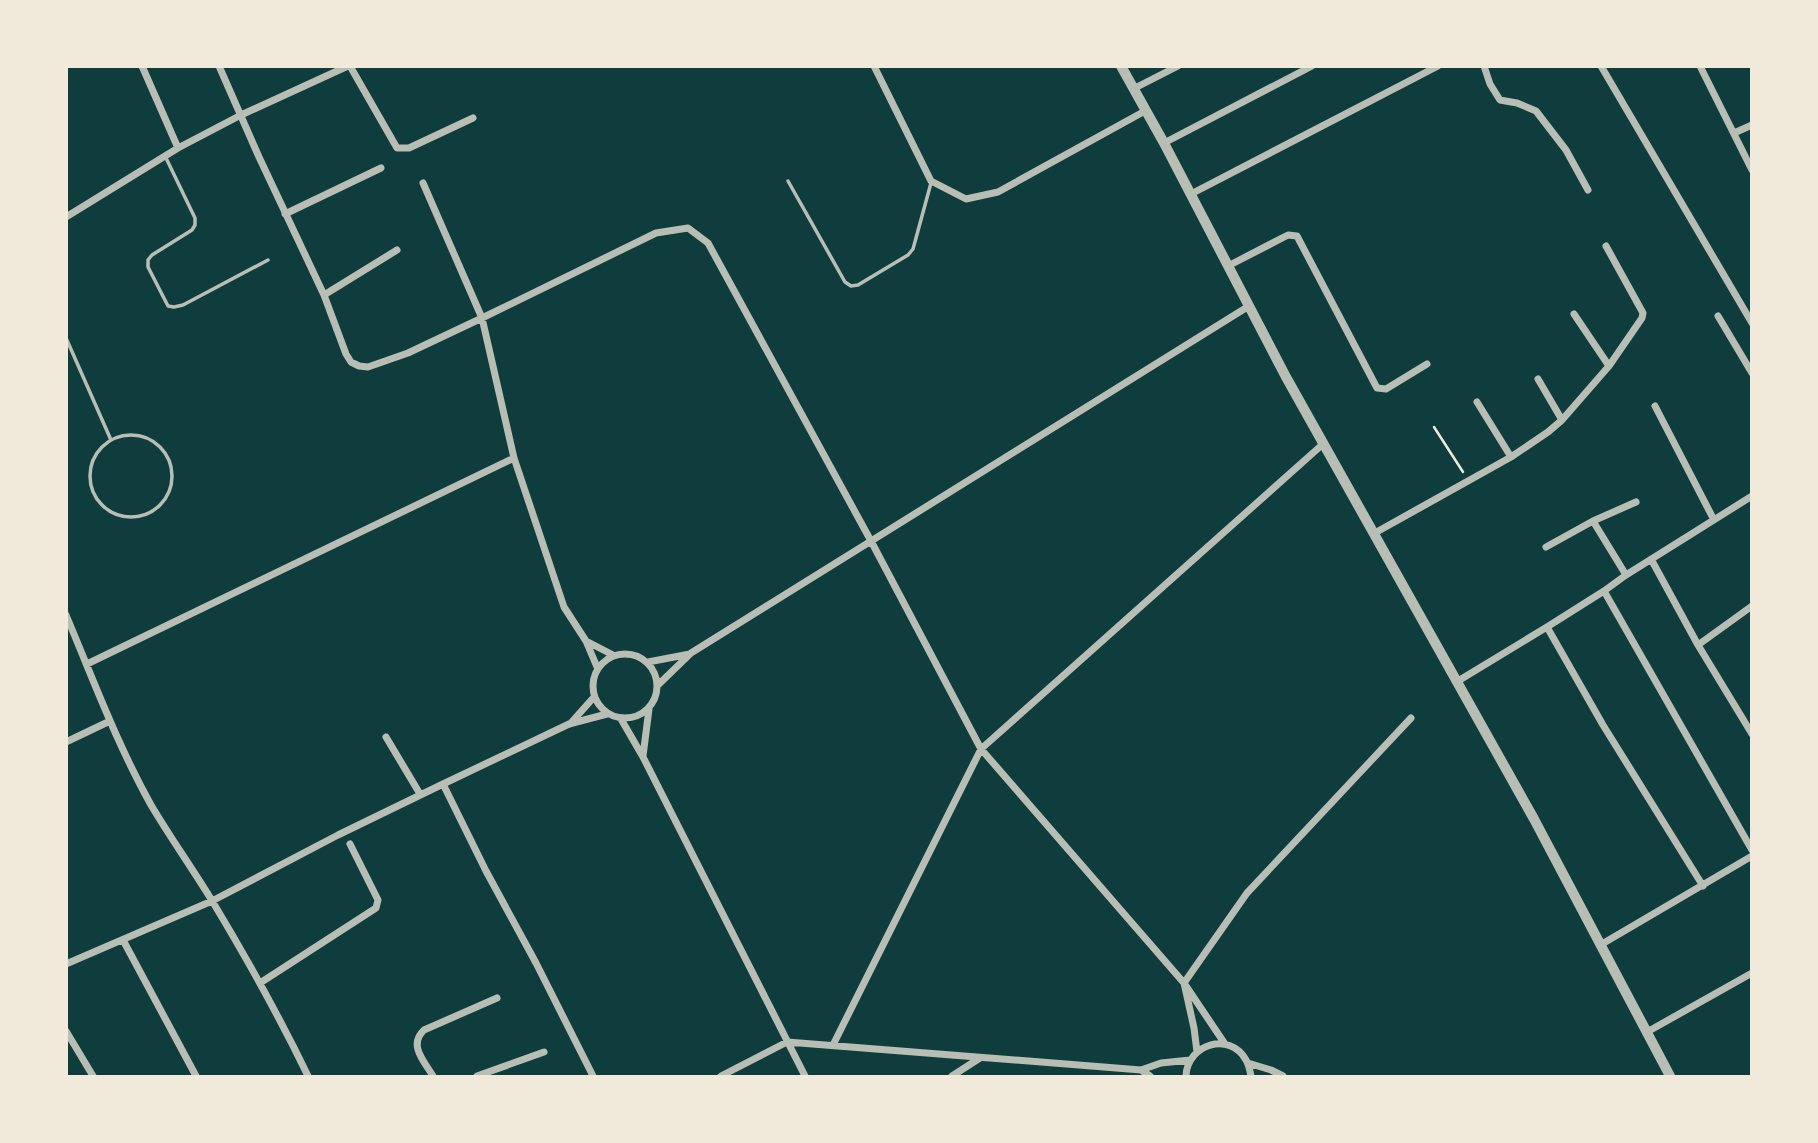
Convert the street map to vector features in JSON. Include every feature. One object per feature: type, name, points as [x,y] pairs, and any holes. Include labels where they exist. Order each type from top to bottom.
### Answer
[{"type":"street","points":[[142,66],[178,148]]},
{"type":"street","points":[[219,66],[324,295],[346,354],[351,362],[359,366],[369,367],[408,353],[656,233],[688,228],[708,243],[981,749],[1184,983],[1225,1044]]},
{"type":"street","points":[[66,217],[178,148],[241,115],[349,66],[397,148],[410,148],[473,118]]},
{"type":"street","points":[[874,66],[931,181],[966,199],[998,192],[1145,111]]},
{"type":"street","points":[[1121,66],[1373,534],[1458,681],[1602,944],[1671,1076]]},
{"type":"street","points":[[1133,89],[1178,66]]},
{"type":"street","points":[[1164,143],[1312,66]]},
{"type":"street","points":[[1191,194],[1438,66]]},
{"type":"street","points":[[1484,66],[1490,84],[1500,100],[1536,111],[1566,150],[1588,190]]},
{"type":"street","points":[[1601,66],[1752,323]]},
{"type":"street","points":[[1700,66],[1752,170]]},
{"type":"street","points":[[1734,133],[1752,125]]},
{"type":"street","points":[[285,214],[381,168]]},
{"type":"street","points":[[423,183],[482,318],[514,458],[564,607],[586,641],[597,667]]},
{"type":"street","points":[[1228,266],[1288,236],[1297,236],[1377,388],[1386,389],[1427,364]]},
{"type":"street","points":[[1373,534],[1511,457],[1548,432],[1562,420],[1609,366],[1643,318],[1643,313],[1606,246]]},
{"type":"street","points":[[324,295],[397,250]]},
{"type":"street","points":[[658,685],[691,653],[1249,306]]},
{"type":"street","points":[[1574,314],[1609,366]]},
{"type":"street","points":[[1718,316],[1752,373]]},
{"type":"street","points":[[1538,379],[1562,420]]},
{"type":"street","points":[[1477,402],[1511,457]]},
{"type":"street","points":[[1654,407],[1714,520]]},
{"type":"street","points":[[833,1045],[981,749],[1324,444]]},
{"type":"street","points":[[87,664],[514,458]]},
{"type":"street","points":[[1458,681],[1748,499],[1752,511]]},
{"type":"street","points":[[1546,547],[1593,521],[1636,502]]},
{"type":"street","points":[[1593,521],[1626,575]]},
{"type":"street","points":[[1651,559],[1698,645],[1752,734]]},
{"type":"street","points":[[1604,591],[1752,850]]},
{"type":"street","points":[[1698,645],[1752,606]]},
{"type":"street","points":[[66,615],[110,721],[152,806],[260,983],[309,1076]]},
{"type":"street","points":[[1547,627],[1603,725],[1703,886]]},
{"type":"street","points":[[586,641],[613,655]]},
{"type":"street","points":[[643,757],[649,709],[656,698],[658,685],[648,662],[632,653],[613,655],[597,667],[592,682],[594,697],[607,713],[621,719],[636,717],[649,709]]},
{"type":"street","points":[[648,662],[691,653]]},
{"type":"street","points":[[569,724],[594,697]]},
{"type":"street","points":[[66,953],[68,963],[212,901],[420,794],[569,724],[607,713]]},
{"type":"street","points":[[1197,1052],[1184,983],[1247,892],[1411,718]]},
{"type":"street","points":[[621,719],[643,757],[805,1076]]},
{"type":"street","points":[[66,742],[110,721]]},
{"type":"street","points":[[386,737],[420,794]]},
{"type":"street","points":[[443,784],[485,871],[536,963],[593,1076]]},
{"type":"street","points":[[260,983],[376,908],[378,900],[350,844]]},
{"type":"street","points":[[1602,944],[1752,856]]},
{"type":"street","points":[[123,940],[196,1076]]},
{"type":"street","points":[[1647,1032],[1752,973]]},
{"type":"street","points":[[433,1076],[419,1052],[417,1036],[424,1030],[497,998]]},
{"type":"street","points":[[66,1031],[93,1076]]},
{"type":"street","points":[[721,1076],[787,1042],[1141,1070],[1161,1063],[1190,1060]]},
{"type":"street","points":[[1186,1076],[1190,1060],[1197,1052],[1212,1045],[1225,1044],[1241,1053],[1248,1063],[1251,1076]]},
{"type":"street","points":[[477,1076],[544,1052]]},
{"type":"street","points":[[951,1076],[981,1057]]},
{"type":"street","points":[[1248,1063],[1283,1076]]},
{"type":"street","points":[[1141,1070],[1150,1076]]},
{"type":"lane","points":[[165,156],[195,218],[192,230],[148,260],[148,267],[168,306],[183,305],[268,260]]},
{"type":"lane","points":[[788,181],[845,282],[851,286],[858,285],[908,255],[913,249],[931,181]]},
{"type":"lane","points":[[66,338],[111,440]]},
{"type":"lane","points":[[127,435],[143,437],[157,444],[168,456],[173,472],[171,488],[164,502],[151,513],[136,517],[120,516],[105,509],[95,496],[90,481],[92,464],[99,450],[111,440],[127,435]]},
{"type":"path","points":[[1434,426],[1469,481]]}]
